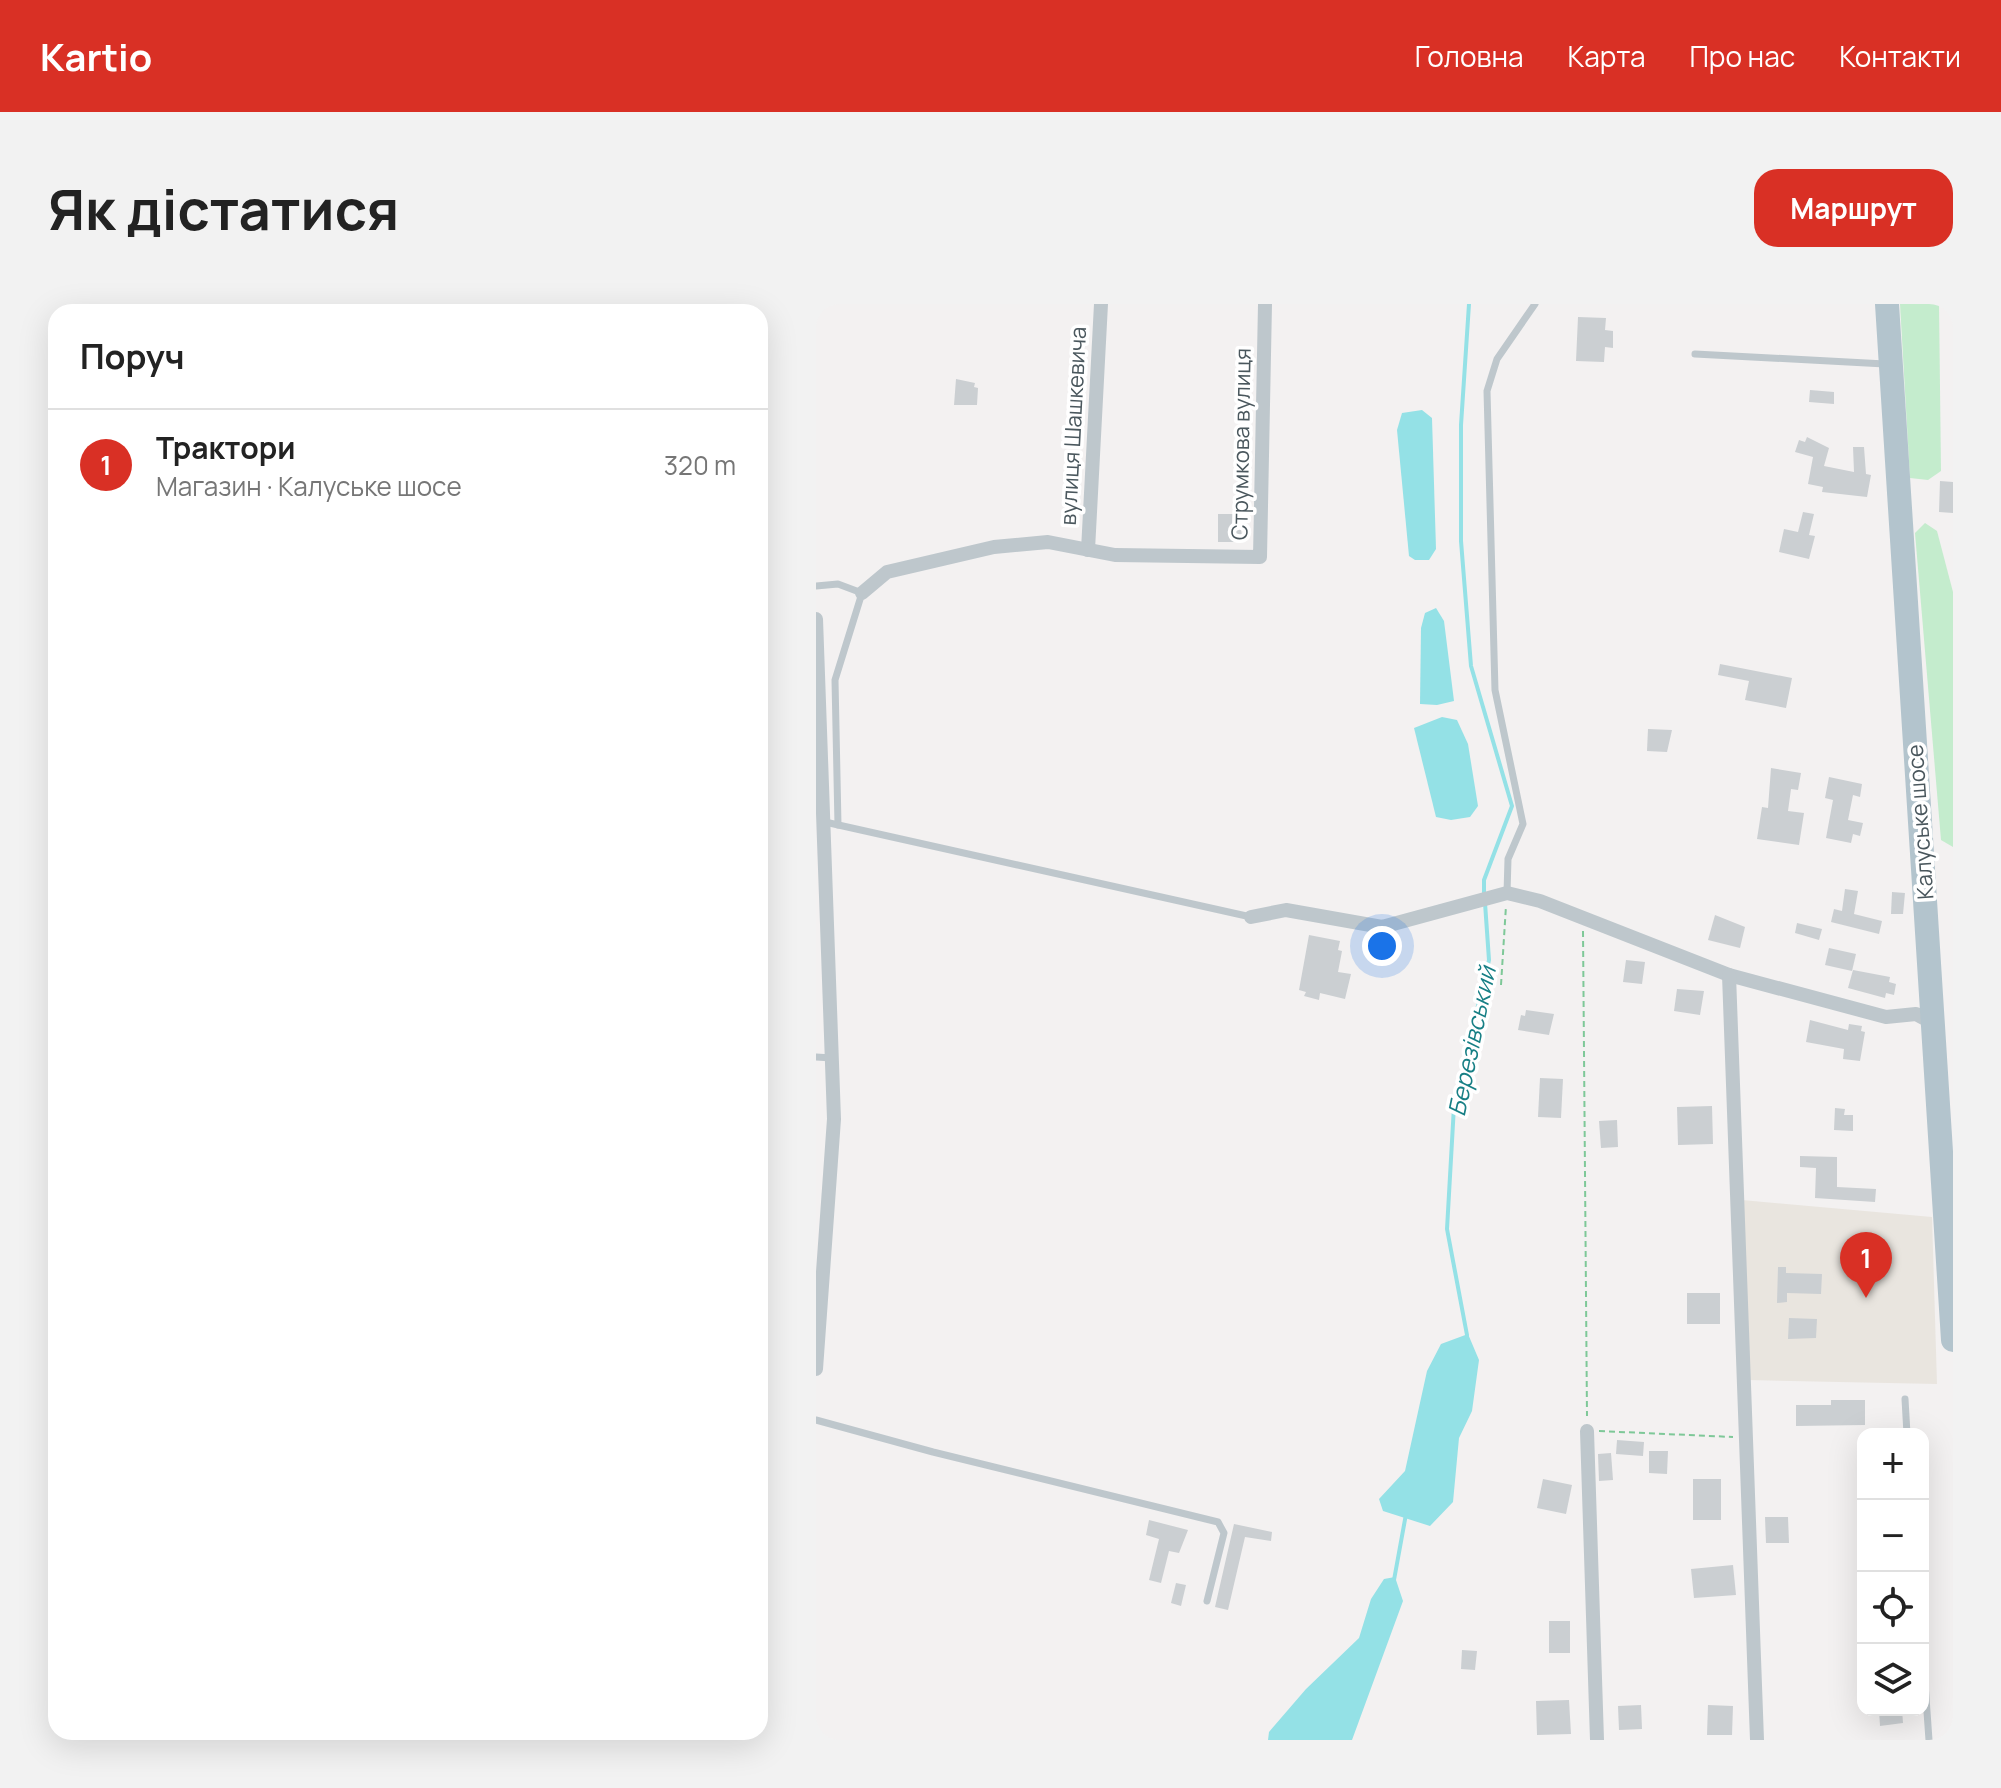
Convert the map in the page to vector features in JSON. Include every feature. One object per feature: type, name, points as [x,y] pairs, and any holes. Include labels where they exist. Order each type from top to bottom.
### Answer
[{"type":"main road","name":"Калуське шосе","points":[[1887,304],[1933,1023],[1946,1112],[1953,1340]]},
{"type":"street","name":"вулиця Шашкевича","points":[[1088,550],[1101,304]]},
{"type":"street","name":"Струмкова вулиця","points":[[862,593],[887,572],[994,547],[1048,542],[1115,555],[1260,557],[1265,304]]},
{"type":"street","points":[[816,619],[832,824],[834,1119],[816,1369]]},
{"type":"street","points":[[1251,917],[1286,910],[1382,927],[1507,893],[1583,918],[1729,975],[1886,1017],[1916,1014],[1933,1023]]},
{"type":"street","points":[[1729,975],[1757,1740]]},
{"type":"street","points":[[1587,1431],[1597,1740]]},
{"type":"lane","points":[[1507,893],[1508,859],[1523,824],[1495,690],[1487,391],[1497,359],[1535,304]]},
{"type":"lane","points":[[1695,354],[1893,365]]},
{"type":"lane","points":[[816,586],[838,584],[862,593],[835,680],[832,824],[1251,917]]},
{"type":"lane","points":[[816,1057],[832,1058]]},
{"type":"lane","points":[[1905,1399],[1907,1428]]},
{"type":"lane","points":[[816,1420],[1218,1522],[1224,1533],[1207,1601]]},
{"type":"lane","points":[[1927,1716],[1929,1740]]},
{"type":"path","points":[[1501,985],[1507,893]]},
{"type":"path","points":[[1583,918],[1587,1431],[1746,1438]]},
{"type":"shaded area","points":[[1742,1200],[1932,1217],[1937,1384],[1748,1380]]},
{"type":"green space","points":[[1900,304],[1939,304],[1941,471],[1928,480],[1910,478]]},
{"type":"green space","points":[[1925,523],[1937,531],[1953,592],[1953,847],[1941,840],[1915,533]]},
{"type":"water","points":[[1422,410],[1432,418],[1436,549],[1429,560],[1415,560],[1409,556],[1397,430],[1402,413]]},
{"type":"water","points":[[1436,608],[1444,621],[1454,701],[1437,705],[1420,704],[1421,628],[1425,613]]},
{"type":"water","points":[[1442,717],[1457,720],[1468,744],[1478,806],[1470,817],[1451,820],[1436,817],[1414,728]]},
{"type":"water","points":[[1468,1334],[1479,1360],[1472,1411],[1459,1438],[1453,1502],[1430,1526],[1383,1511],[1379,1499],[1405,1471],[1427,1371],[1441,1344]]},
{"type":"water","points":[[1395,1577],[1403,1601],[1352,1740],[1268,1740],[1269,1732],[1306,1689],[1359,1638],[1371,1599],[1384,1579]]},
{"type":"building","points":[[1578,317],[1606,318],[1605,330],[1613,331],[1613,348],[1605,347],[1604,362],[1576,361]]},
{"type":"building","points":[[956,379],[975,383],[974,387],[978,388],[977,405],[954,405]]},
{"type":"building","points":[[1810,390],[1834,392],[1834,404],[1809,402]]},
{"type":"building","points":[[1807,437],[1829,448],[1824,466],[1854,472],[1853,447],[1864,447],[1866,474],[1871,475],[1867,497],[1822,492],[1823,487],[1808,484],[1813,457],[1795,452],[1799,440],[1805,442]]},
{"type":"building","points":[[1940,481],[1953,482],[1953,513],[1939,512]]},
{"type":"building","points":[[1803,512],[1814,514],[1809,535],[1815,536],[1809,559],[1779,552],[1784,529],[1798,532]]},
{"type":"building","points":[[1218,514],[1239,514],[1242,537],[1239,542],[1218,542]]},
{"type":"building","points":[[1720,664],[1792,678],[1786,708],[1745,700],[1749,681],[1718,675]]},
{"type":"building","points":[[1648,729],[1672,730],[1667,752],[1647,751]]},
{"type":"building","points":[[1771,768],[1801,773],[1798,790],[1791,789],[1788,811],[1804,813],[1799,845],[1757,839],[1762,807],[1768,808]]},
{"type":"building","points":[[1829,777],[1862,784],[1860,797],[1853,795],[1848,820],[1863,823],[1860,836],[1853,834],[1851,843],[1826,838],[1833,800],[1825,798]]},
{"type":"building","points":[[1845,889],[1858,891],[1854,914],[1882,921],[1879,934],[1831,922],[1834,909],[1842,911]]},
{"type":"building","points":[[1892,892],[1905,893],[1903,914],[1891,914]]},
{"type":"building","points":[[1715,915],[1745,927],[1740,948],[1708,940]]},
{"type":"building","points":[[1797,923],[1822,929],[1819,940],[1795,933]]},
{"type":"building","points":[[1309,935],[1340,941],[1338,950],[1342,951],[1338,972],[1351,974],[1345,999],[1320,993],[1319,1000],[1304,996],[1306,992],[1299,990]]},
{"type":"building","points":[[1829,948],[1856,954],[1852,971],[1825,965]]},
{"type":"building","points":[[1626,960],[1645,962],[1642,984],[1623,982]]},
{"type":"building","points":[[1853,970],[1890,977],[1889,982],[1896,984],[1894,995],[1886,993],[1885,998],[1848,988]]},
{"type":"building","points":[[1677,989],[1704,991],[1700,1015],[1674,1011]]},
{"type":"building","points":[[1526,1010],[1554,1014],[1549,1035],[1518,1030],[1521,1015],[1525,1016]]},
{"type":"building","points":[[1810,1020],[1848,1030],[1849,1024],[1862,1026],[1861,1031],[1865,1032],[1860,1061],[1843,1059],[1844,1049],[1806,1042]]},
{"type":"building","points":[[1540,1078],[1563,1079],[1561,1118],[1538,1117]]},
{"type":"building","points":[[1712,1106],[1713,1144],[1678,1145],[1677,1107]]},
{"type":"building","points":[[1835,1108],[1845,1109],[1844,1115],[1853,1115],[1853,1131],[1834,1130]]},
{"type":"building","points":[[1617,1120],[1618,1147],[1601,1148],[1599,1121]]},
{"type":"building","points":[[1800,1156],[1837,1157],[1837,1187],[1876,1189],[1875,1202],[1815,1198],[1816,1168],[1800,1167]]},
{"type":"building","points":[[1856,1249],[1885,1250],[1884,1264],[1855,1263]]},
{"type":"building","points":[[1778,1267],[1786,1267],[1786,1273],[1822,1274],[1821,1294],[1787,1293],[1787,1302],[1777,1303]]},
{"type":"building","points":[[1687,1293],[1720,1293],[1720,1324],[1687,1324]]},
{"type":"building","points":[[1789,1318],[1817,1319],[1816,1338],[1788,1339]]},
{"type":"building","points":[[1831,1400],[1865,1400],[1865,1425],[1796,1426],[1796,1405],[1831,1405]]},
{"type":"building","points":[[1617,1440],[1644,1442],[1643,1456],[1616,1454]]},
{"type":"building","points":[[1649,1451],[1668,1451],[1667,1474],[1649,1473]]},
{"type":"building","points":[[1611,1453],[1613,1480],[1599,1481],[1598,1454]]},
{"type":"building","points":[[1543,1479],[1572,1485],[1566,1514],[1537,1508]]},
{"type":"building","points":[[1693,1479],[1721,1479],[1721,1520],[1693,1520]]},
{"type":"building","points":[[1765,1517],[1788,1517],[1789,1543],[1766,1543]]},
{"type":"building","points":[[1149,1520],[1188,1530],[1179,1553],[1169,1551],[1161,1583],[1149,1580],[1159,1539],[1146,1535]]},
{"type":"building","points":[[1234,1524],[1272,1532],[1271,1541],[1245,1537],[1228,1610],[1215,1607]]},
{"type":"building","points":[[1733,1565],[1736,1595],[1694,1598],[1691,1569]]},
{"type":"building","points":[[1176,1583],[1186,1585],[1181,1606],[1171,1603]]},
{"type":"building","points":[[1549,1621],[1570,1621],[1570,1653],[1549,1653]]},
{"type":"building","points":[[1462,1650],[1477,1651],[1475,1670],[1461,1669]]},
{"type":"building","points":[[1569,1700],[1571,1734],[1537,1735],[1536,1701]]},
{"type":"building","points":[[1641,1705],[1642,1729],[1619,1730],[1618,1706]]},
{"type":"building","points":[[1708,1705],[1733,1706],[1732,1735],[1707,1735]]},
{"type":"building","points":[[1879,1716],[1902,1716],[1903,1723],[1880,1726]]},
{"type":"waterway","name":"Березівський","points":[[1469,304],[1461,425],[1461,541],[1471,666],[1512,806],[1484,880],[1484,894]]},
{"type":"waterway","name":"Березівський","points":[[1467,1335],[1447,1229],[1454,1106],[1489,960],[1485,903]]},
{"type":"waterway","name":"Березівський","points":[[1394,1580],[1406,1514]]},
{"type":"place","name":"Трактори","points":[[1866,1298]]}]
